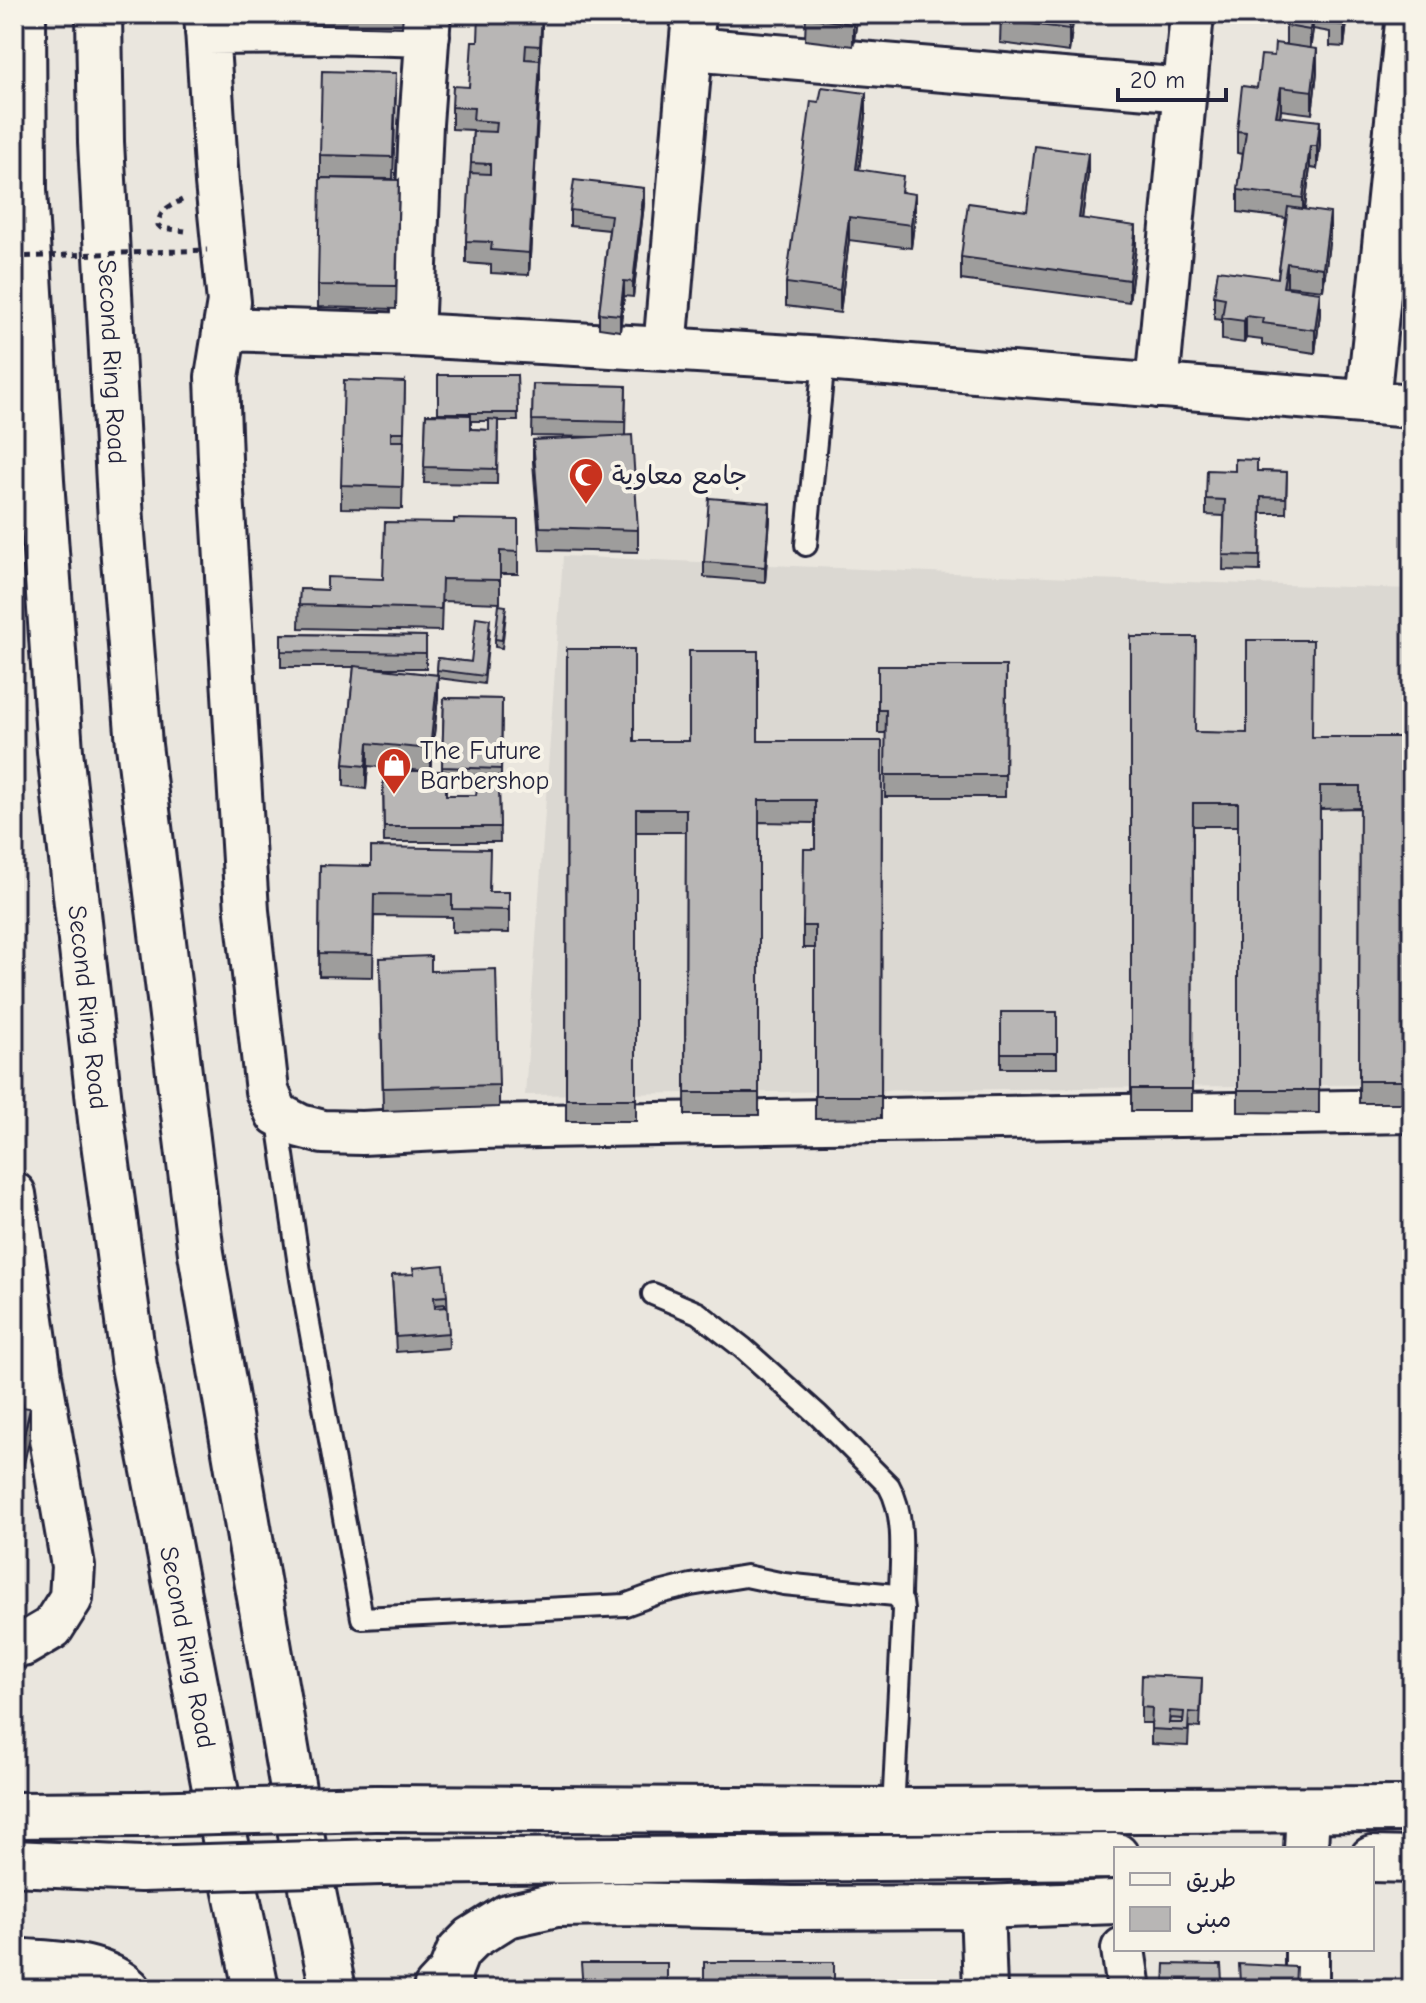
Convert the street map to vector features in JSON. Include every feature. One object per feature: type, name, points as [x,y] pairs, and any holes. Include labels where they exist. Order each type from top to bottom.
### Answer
[{"type":"main road","name":"Second Ring Road","points":[[23,14],[24,190],[59,736],[101,1120],[134,1366],[256,1989]]},
{"type":"main road","name":"Second Ring Road","points":[[99,14],[101,142],[120,490],[139,745],[201,1253],[299,1824],[333,1989]]},
{"type":"main road","points":[[14,1815],[375,1808],[893,1811],[1307,1829],[1412,1809]]},
{"type":"main road","points":[[14,1863],[141,1869],[381,1862],[1114,1856]]},
{"type":"main road","points":[[1374,1859],[1412,1860]]},
{"type":"street","points":[[1157,386],[1192,14]]},
{"type":"street","points":[[1368,401],[1408,14]]},
{"type":"street","points":[[412,335],[428,24],[328,32],[206,24],[229,302],[217,377],[247,911],[267,1091],[277,1114],[300,1126],[323,1132],[362,1133],[479,1127],[1412,1111]]},
{"type":"street","points":[[665,349],[692,31],[1185,90]]},
{"type":"street","points":[[224,329],[412,335],[824,359],[1412,406]]},
{"type":"street","points":[[14,1194],[27,1375],[73,1566],[71,1598],[52,1628],[23,1645],[14,1646]]},
{"type":"street","points":[[445,1984],[458,1952],[472,1938],[507,1916],[556,1905],[792,1908],[1114,1903]]},
{"type":"street","points":[[982,1907],[985,1989]]},
{"type":"street","points":[[1123,1951],[1129,1989]]},
{"type":"street","points":[[1307,1951],[1307,1989]]},
{"type":"street","points":[[14,1960],[85,1967],[107,1973],[129,1989]]},
{"type":"lane","points":[[806,545],[824,359]]},
{"type":"lane","points":[[277,1114],[301,1279],[362,1618],[625,1605],[679,1588],[746,1576],[784,1584],[889,1593],[900,1598]]},
{"type":"lane","points":[[653,1294],[698,1313],[743,1348],[818,1415],[889,1486],[896,1498],[900,1515],[900,1598],[903,1610],[893,1811]]},
{"type":"path","points":[[14,257],[207,250]]},
{"type":"shaded area","points":[[563,556],[1092,579],[1412,589],[1412,1084],[525,1095]]},
{"type":"building","points":[[479,14],[542,14],[540,46],[526,45],[525,59],[540,60],[529,253],[491,250],[492,242],[466,241],[470,173],[490,174],[490,164],[471,163],[473,131],[496,132],[497,122],[473,120],[474,108],[452,107],[453,86],[469,87],[472,41],[478,41]]},
{"type":"building","points":[[806,14],[855,14],[853,24],[805,17]]},
{"type":"building","points":[[1001,14],[1071,14],[1069,29],[1000,20]]},
{"type":"building","points":[[1287,14],[1312,14],[1310,30],[1286,26]]},
{"type":"building","points":[[1331,14],[1345,14],[1344,25],[1330,23]]},
{"type":"building","points":[[1275,43],[1317,49],[1312,91],[1281,87],[1276,116],[1320,121],[1317,146],[1310,146],[1303,198],[1238,190],[1246,132],[1237,131],[1242,86],[1257,88],[1261,55],[1274,56]]},
{"type":"building","points":[[322,71],[396,73],[393,157],[320,155]]},
{"type":"building","points":[[822,87],[866,93],[856,169],[903,176],[901,192],[915,194],[911,225],[849,217],[840,290],[786,283],[811,101],[819,102]]},
{"type":"building","points":[[1035,146],[1088,153],[1079,218],[1136,226],[1129,280],[961,257],[968,203],[1027,211]]},
{"type":"building","points":[[320,178],[399,180],[396,286],[318,285]]},
{"type":"building","points":[[574,180],[644,188],[633,282],[624,281],[620,315],[599,313],[611,215],[570,210]]},
{"type":"building","points":[[1288,207],[1330,213],[1323,268],[1287,263],[1283,287],[1320,292],[1315,330],[1262,323],[1263,318],[1246,316],[1244,321],[1222,318],[1225,298],[1214,296],[1218,270],[1278,278]]},
{"type":"building","points":[[438,375],[517,375],[518,413],[438,413]]},
{"type":"building","points":[[344,380],[405,382],[404,432],[391,432],[391,441],[404,441],[402,487],[341,485]]},
{"type":"building","points":[[533,384],[626,386],[625,422],[532,420]]},
{"type":"building","points":[[426,414],[471,415],[471,429],[489,430],[489,419],[498,420],[497,469],[424,467]]},
{"type":"building","name":"جامع معاوية","points":[[632,435],[638,530],[540,527],[533,440]]},
{"type":"building","points":[[1235,459],[1257,460],[1257,471],[1287,472],[1286,498],[1261,497],[1260,556],[1223,555],[1225,500],[1206,499],[1207,470],[1235,471]]},
{"type":"building","points":[[709,498],[770,503],[765,567],[704,562]]},
{"type":"building","points":[[454,519],[518,520],[518,552],[500,551],[500,580],[442,579],[441,609],[299,605],[300,589],[327,590],[327,577],[383,579],[385,522],[454,523]]},
{"type":"building","points":[[499,605],[506,606],[502,640],[495,639]]},
{"type":"building","points":[[476,617],[490,619],[484,676],[437,670],[438,658],[471,662]]},
{"type":"building","points":[[281,634],[426,636],[426,653],[281,651]]},
{"type":"building","points":[[1131,637],[1196,637],[1195,732],[1247,733],[1247,640],[1313,640],[1312,737],[1412,737],[1412,1081],[1359,1081],[1360,786],[1320,786],[1319,1090],[1238,1090],[1238,803],[1193,803],[1192,1089],[1131,1089]]},
{"type":"building","points":[[567,649],[634,649],[634,741],[689,741],[689,651],[758,651],[758,741],[882,741],[881,1096],[815,1096],[815,926],[803,926],[804,849],[815,849],[815,800],[759,800],[759,1093],[685,1093],[686,809],[636,809],[636,1099],[566,1099]]},
{"type":"building","points":[[354,666],[438,675],[430,749],[368,743],[366,766],[344,764]]},
{"type":"building","points":[[878,666],[1006,666],[1005,775],[885,775],[886,710],[878,710]]},
{"type":"building","points":[[444,698],[502,699],[501,769],[442,767]]},
{"type":"building","points":[[383,771],[446,771],[446,795],[476,795],[477,788],[499,788],[500,827],[384,827]]},
{"type":"building","points":[[371,847],[490,849],[489,892],[509,892],[509,910],[452,909],[452,895],[374,894],[373,954],[319,953],[320,865],[371,866]]},
{"type":"building","points":[[431,956],[431,971],[496,969],[499,1085],[383,1088],[380,958]]},
{"type":"building","points":[[1001,1012],[1057,1012],[1057,1053],[1001,1053]]},
{"type":"building","points":[[444,1265],[447,1296],[434,1297],[435,1308],[447,1307],[449,1333],[396,1337],[392,1275],[414,1274],[413,1268]]},
{"type":"building","points":[[14,1406],[30,1408],[14,1479]]},
{"type":"building","points":[[1142,1675],[1202,1678],[1200,1713],[1189,1712],[1188,1731],[1151,1729],[1152,1708],[1141,1707]],"holes":[[[1170,1711],[1184,1712],[1183,1723],[1169,1723]]]},
{"type":"building","points":[[1170,1718],[1183,1719],[1183,1723],[1169,1723]]},
{"type":"building","points":[[704,1962],[834,1962],[834,1989],[704,1989]]},
{"type":"building","points":[[581,1963],[667,1963],[667,1989],[583,1989]]},
{"type":"building","points":[[1165,1964],[1221,1965],[1222,1981],[1240,1983],[1239,1964],[1296,1967],[1295,1989],[1164,1989]]},
{"type":"place","name":"جامع معاوية","points":[[586,506]]},
{"type":"place","name":"The Future Barbershop","points":[[394,796]]}]
